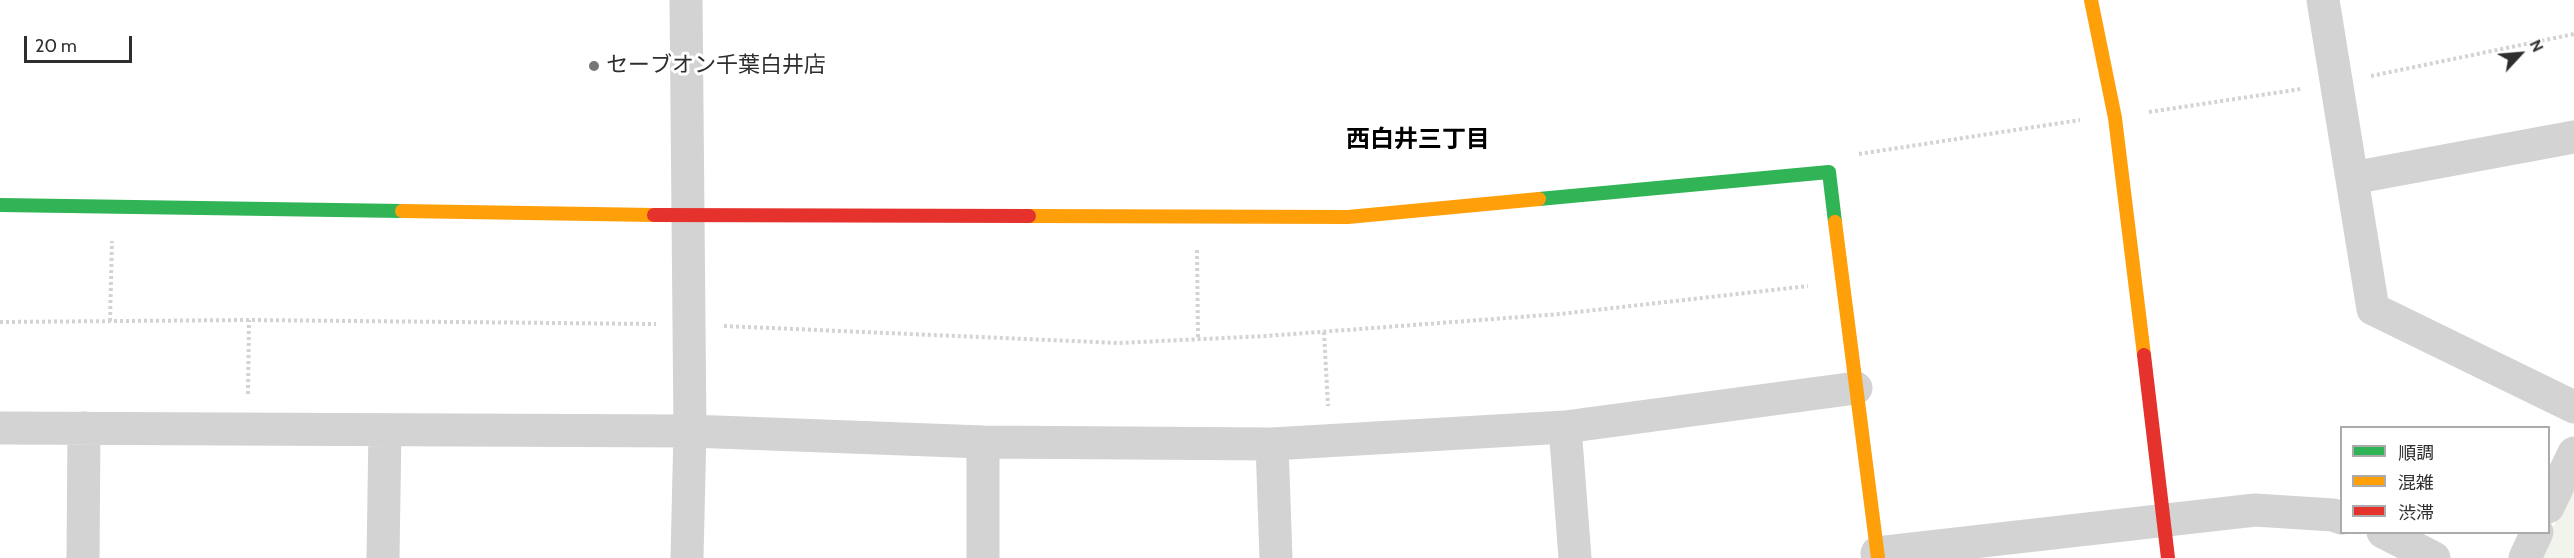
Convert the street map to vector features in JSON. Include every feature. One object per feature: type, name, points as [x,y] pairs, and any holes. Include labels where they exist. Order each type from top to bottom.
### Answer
[{"type":"street","points":[[686,0],[686,215],[690,431],[687,558]]},
{"type":"street","points":[[2091,0],[2115,118],[2168,558]]},
{"type":"street","points":[[2323,0],[2373,309],[2574,407]]},
{"type":"street","points":[[2352,178],[2574,137]]},
{"type":"street","points":[[0,205],[686,215],[1348,217],[1829,172],[1877,555],[2255,510],[2340,517]]},
{"type":"street","points":[[0,428],[690,431],[983,442],[1272,444],[1565,427],[1856,388]]},
{"type":"street","points":[[1565,427],[1575,558]]},
{"type":"street","points":[[82,558],[84,428]]},
{"type":"street","points":[[383,558],[385,430]]},
{"type":"street","points":[[983,442],[983,558]]},
{"type":"street","points":[[1272,444],[1276,558]]},
{"type":"street","points":[[2550,503],[2574,453]]},
{"type":"street","points":[[2387,534],[2434,558]]},
{"type":"street","points":[[2524,558],[2536,534]]},
{"type":"path","points":[[1829,172],[1838,157],[2089,119]]},
{"type":"path","points":[[110,321],[112,207]]},
{"type":"path","points":[[1197,216],[1198,339]]},
{"type":"path","points":[[0,322],[249,320],[688,324],[1119,344],[1324,332],[1560,314],[1843,282]]},
{"type":"path","points":[[248,429],[249,320]]},
{"type":"path","points":[[1324,332],[1330,441]]},
{"type":"shaded area","points":[[2574,479],[2574,558],[2540,558]]},
{"type":"traffic: fast","points":[[1539,199],[1829,172],[1835,222]]},
{"type":"traffic: fast","points":[[0,205],[402,211]]},
{"type":"traffic: slow","points":[[2091,0],[2115,118],[2144,355]]},
{"type":"traffic: slow","points":[[1029,216],[1348,217],[1539,199]]},
{"type":"traffic: slow","points":[[402,211],[654,215]]},
{"type":"traffic: slow","points":[[1835,222],[1878,558]]},
{"type":"traffic: jam","points":[[654,215],[1029,216]]},
{"type":"traffic: jam","points":[[2144,355],[2168,558]]},
{"type":"place","name":"セーブオン千葉白井店","points":[[594,66]]},
{"type":"district","name":"西白井三丁目","points":[[1418,140]]}]
